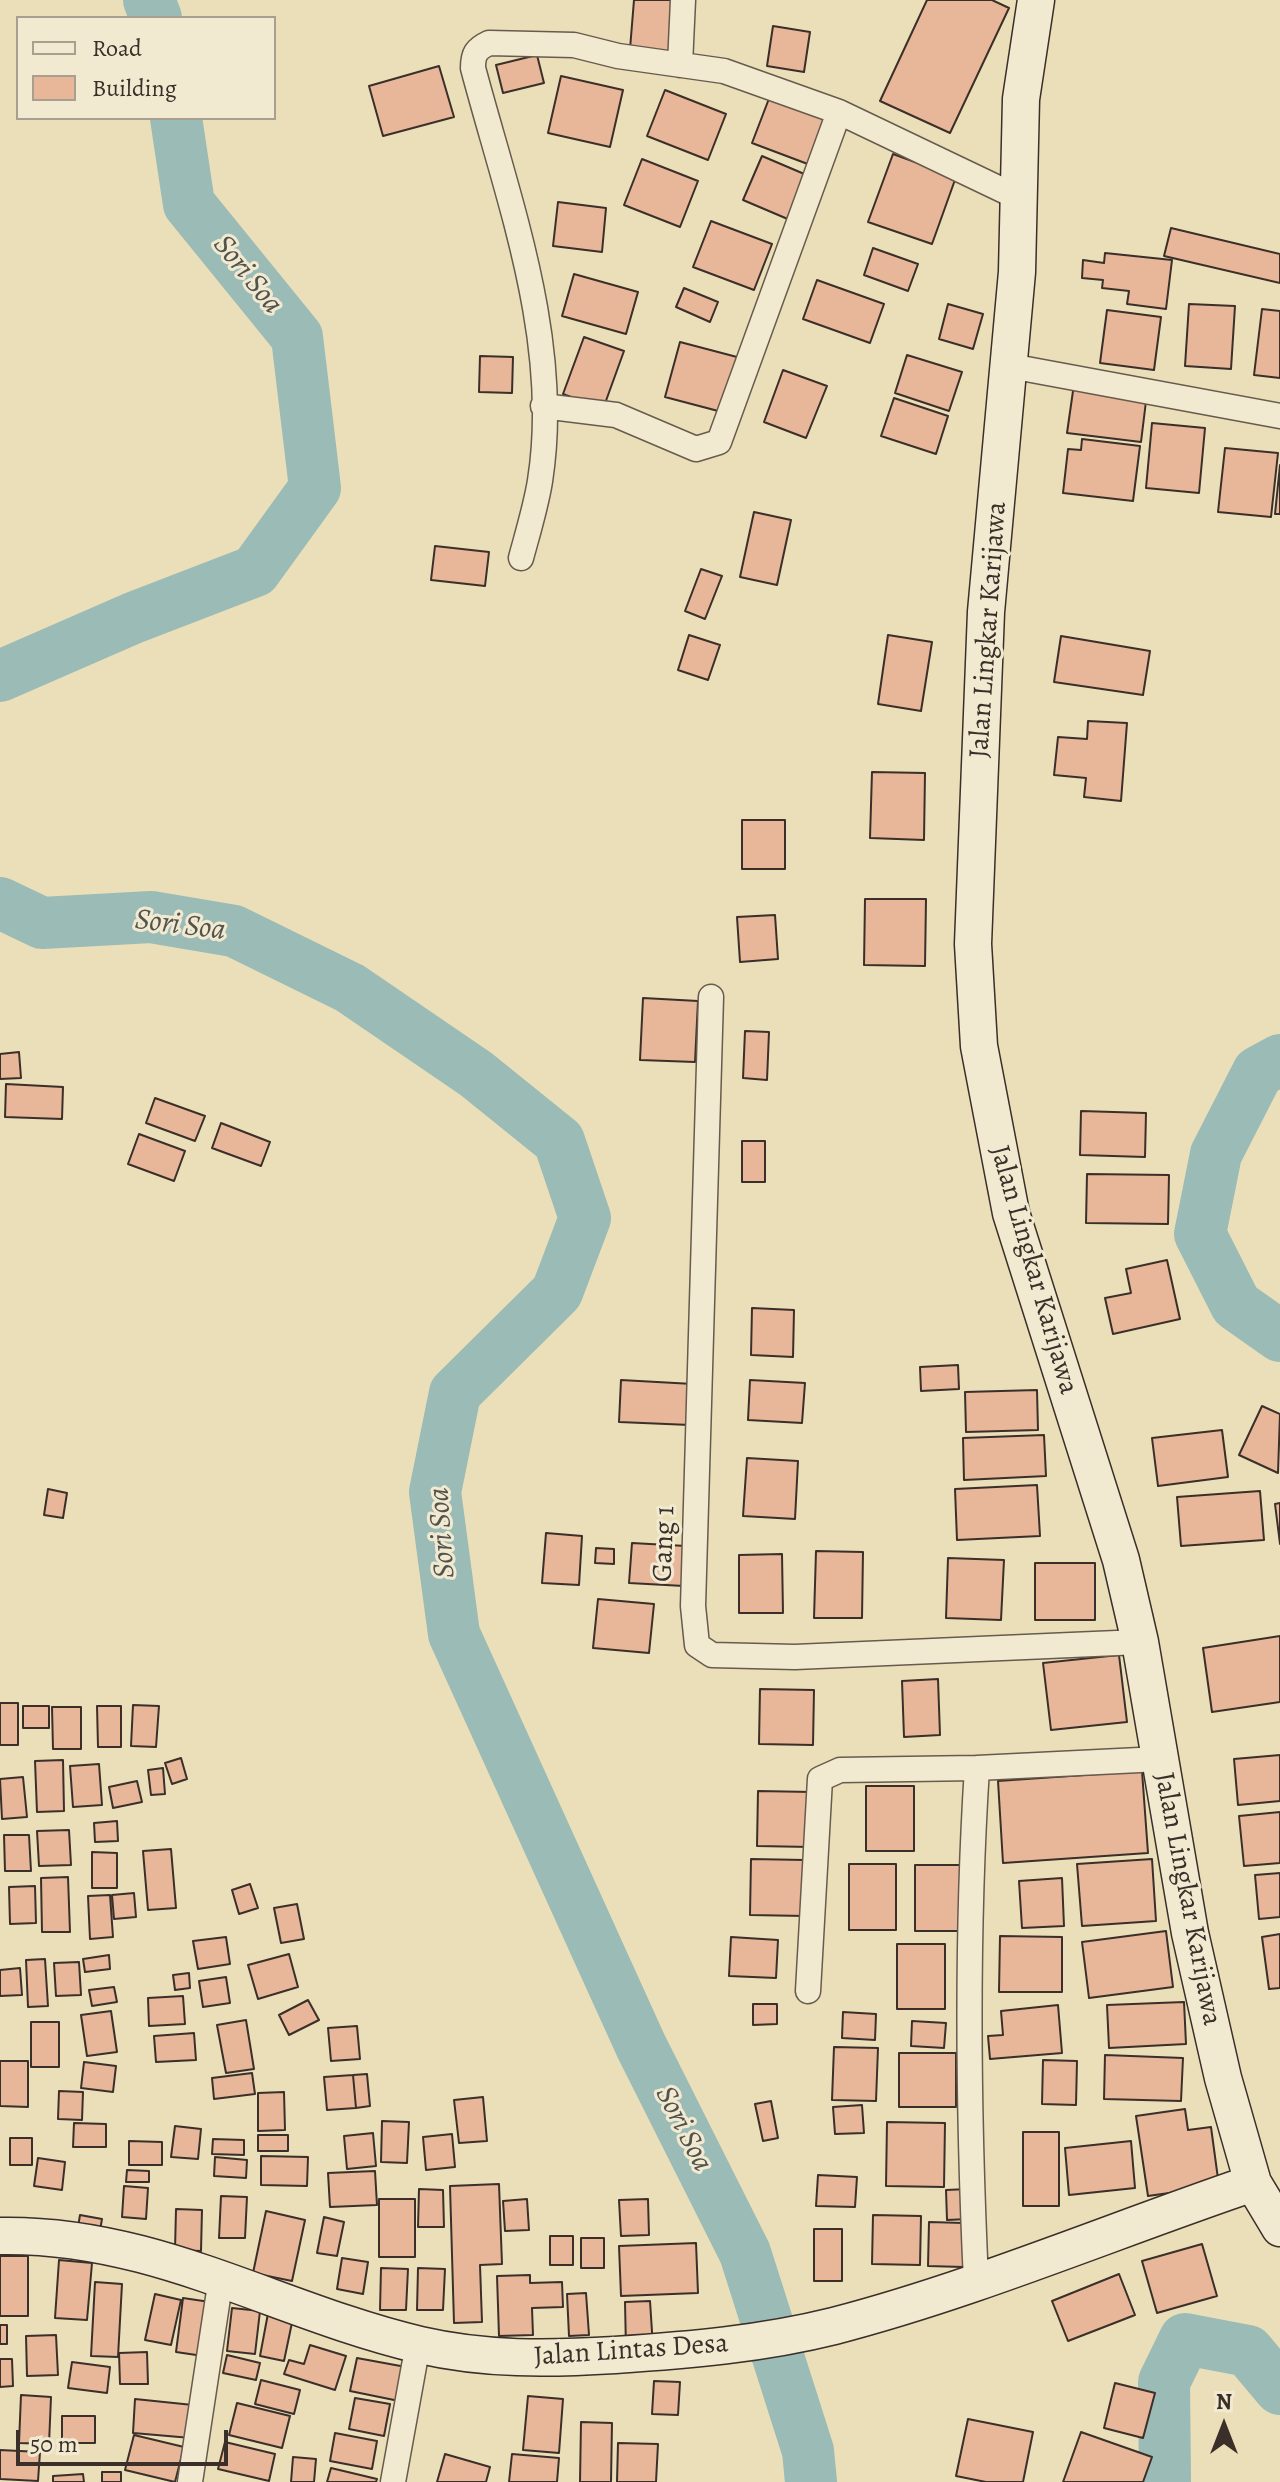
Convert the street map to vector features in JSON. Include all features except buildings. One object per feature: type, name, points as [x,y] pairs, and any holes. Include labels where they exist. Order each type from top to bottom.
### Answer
[{"type":"main road","name":"Jalan Lingkar Karijawa","points":[[1036,0],[1021,99],[1010,366],[985,628],[973,944],[979,1046],[1011,1213],[1121,1560],[1140,1642],[1190,1933],[1223,2078],[1253,2183],[1280,2228]]},
{"type":"main road","name":"Jalan Lintas Desa","points":[[0,2236],[38,2236],[117,2246],[418,2344],[483,2356],[522,2358],[712,2349],[834,2326],[976,2281],[1253,2183]]},
{"type":"street","points":[[680,65],[683,0]]},
{"type":"street","points":[[521,558],[540,479],[543,406],[541,342],[532,290],[473,55],[478,47],[489,43],[545,42],[724,71],[839,112],[1019,198]]},
{"type":"street","points":[[543,406],[616,415],[696,449],[719,442],[839,112]]},
{"type":"street","points":[[1010,366],[1280,416]]},
{"type":"street","name":"Gang 1","points":[[711,997],[693,1606],[697,1645],[712,1655],[795,1657],[1140,1642]]},
{"type":"street","points":[[808,1991],[820,1779],[840,1770],[977,1768],[1160,1759]]},
{"type":"street","points":[[976,2281],[971,2170],[970,1904],[977,1768]]},
{"type":"street","points":[[190,2482],[221,2278]]},
{"type":"street","points":[[393,2482],[418,2344]]},
{"type":"waterway","name":"Sori Soa","points":[[149,0],[155,16]]},
{"type":"waterway","name":"Sori Soa","points":[[0,676],[133,618],[255,571],[315,488],[297,337],[189,204],[176,120]]},
{"type":"waterway","name":"Sori Soa","points":[[0,903],[42,923],[151,917],[234,931],[350,988],[476,1074],[559,1141],[585,1218],[557,1292],[455,1393],[435,1492],[454,1634],[641,2046],[745,2253],[808,2451],[811,2482]]},
{"type":"waterway","points":[[1280,1060],[1258,1072],[1216,1154],[1200,1234],[1236,1305],[1280,1336]]},
{"type":"waterway","points":[[1165,2482],[1164,2382],[1185,2339],[1248,2351],[1280,2389]]}]
